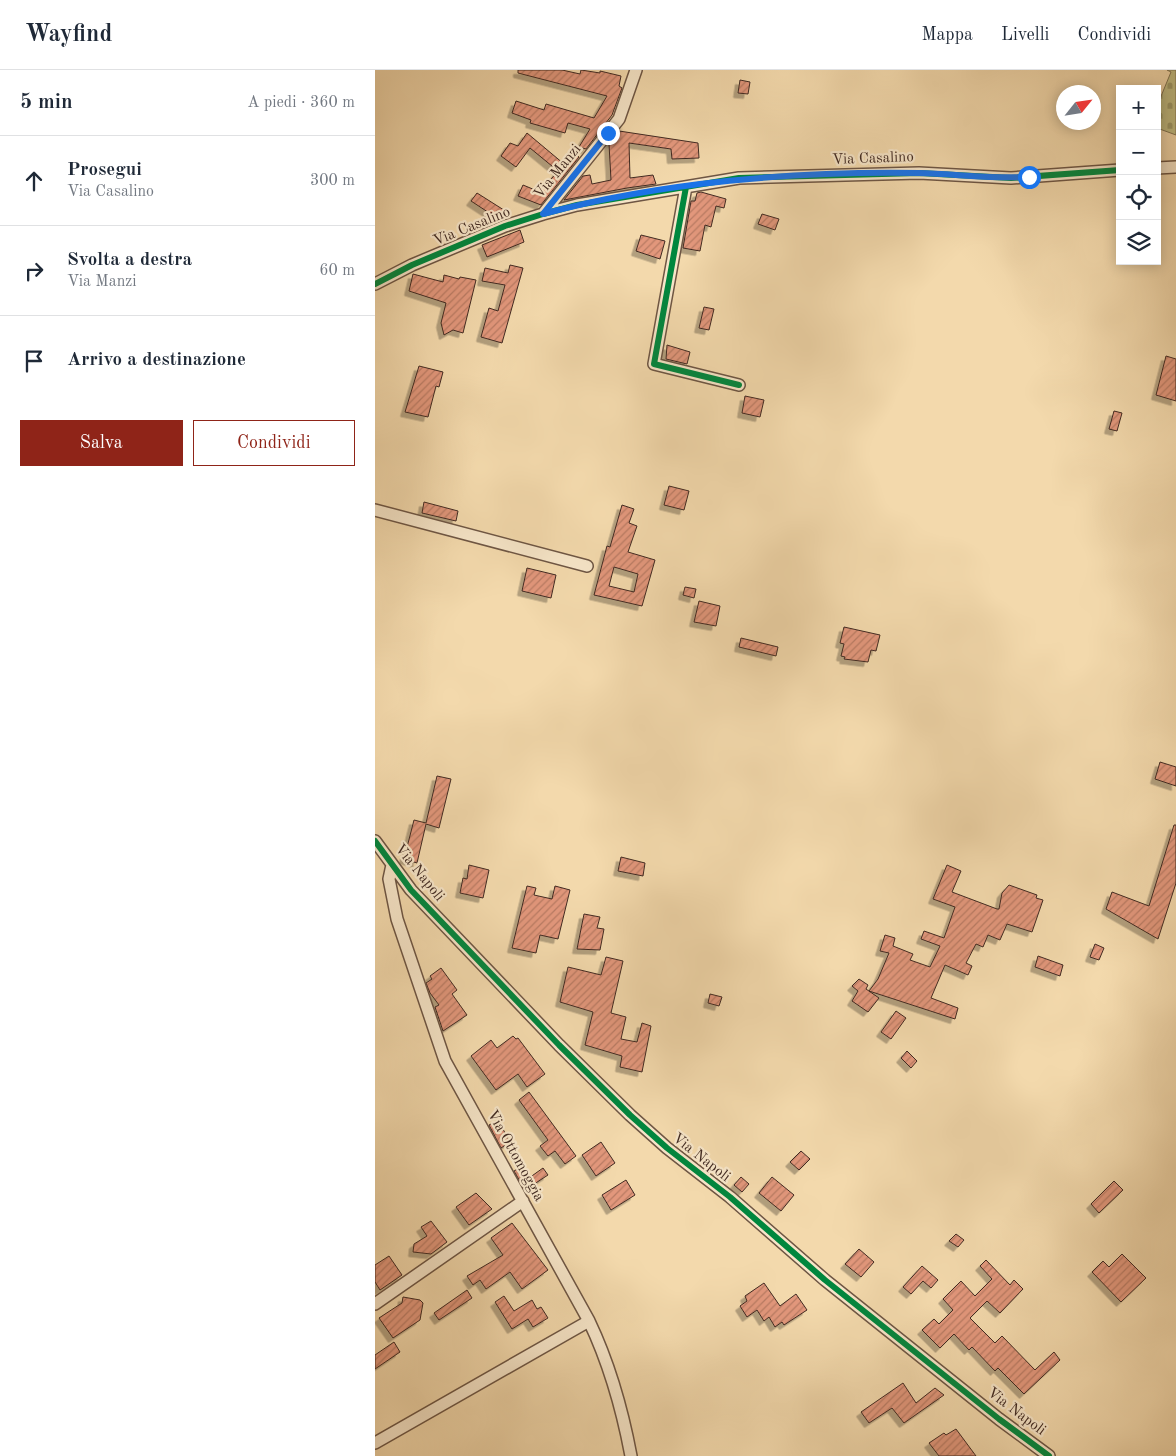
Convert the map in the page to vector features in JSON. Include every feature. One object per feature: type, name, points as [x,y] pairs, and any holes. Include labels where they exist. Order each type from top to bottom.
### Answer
[{"type":"street","name":"Via Manzi","points":[[543,214],[619,119],[637,70]]},
{"type":"street","points":[[1161,168],[1176,167]]},
{"type":"street","name":"Via Casalino","points":[[375,284],[412,265],[505,226],[543,214],[577,204],[686,187],[748,178],[919,173],[1011,178],[1116,170]]},
{"type":"street","points":[[686,187],[655,364],[739,385]]},
{"type":"street","points":[[375,510],[587,566]]},
{"type":"street","name":"Via Napoli","points":[[375,841],[411,890],[559,1045],[630,1115],[667,1148],[730,1196],[825,1280],[1049,1456]]},
{"type":"street","name":"Via Ottomoggia","points":[[392,865],[389,879],[397,919],[445,1061],[605,1353],[617,1390],[631,1456]]},
{"type":"street","points":[[375,1304],[523,1201]]},
{"type":"street","points":[[375,1443],[589,1321]]},
{"type":"green space","points":[[1167,70],[1176,70],[1176,135],[1161,129],[1161,96],[1171,72]]},
{"type":"building","points":[[518,70],[562,70],[580,74],[581,70],[600,73],[600,71],[621,76],[619,86],[622,88],[612,115],[586,149],[579,147],[590,129],[568,123],[565,133],[530,123],[531,120],[512,113],[516,101],[544,110],[546,104],[594,118],[607,96],[518,73]]},
{"type":"building","points":[[740,80],[750,82],[748,94],[738,93]]},
{"type":"building","points":[[619,131],[698,143],[699,158],[672,159],[671,149],[629,143],[630,178],[653,175],[656,184],[564,200],[583,176],[590,175],[592,184],[611,180],[609,144]]},
{"type":"building","points":[[527,133],[564,164],[574,153],[579,157],[541,205],[518,196],[523,185],[540,192],[558,171],[530,148],[516,167],[501,156],[510,143],[518,146]]},
{"type":"building","points":[[701,192],[726,199],[724,208],[716,206],[711,227],[705,225],[700,251],[683,248],[691,201],[695,201],[697,193]]},
{"type":"building","points":[[477,193],[507,212],[502,219],[500,220],[471,201]]},
{"type":"building","points":[[762,214],[779,219],[775,230],[758,224]]},
{"type":"building","points":[[520,230],[524,242],[487,257],[482,245]]},
{"type":"building","points":[[641,235],[665,241],[660,259],[636,251]]},
{"type":"building","points":[[510,265],[523,268],[502,343],[481,337],[489,308],[498,311],[505,285],[482,281],[485,268],[508,273]]},
{"type":"building","points":[[413,274],[443,282],[444,275],[459,279],[460,277],[476,280],[463,333],[453,330],[444,335],[441,323],[446,303],[409,291]]},
{"type":"building","points":[[704,307],[714,309],[709,330],[699,328]]},
{"type":"building","points":[[667,345],[690,352],[687,364],[666,359]]},
{"type":"building","points":[[1166,356],[1176,359],[1176,401],[1156,395]]},
{"type":"building","points":[[419,366],[443,372],[439,387],[436,386],[428,417],[405,412]]},
{"type":"building","points":[[745,396],[764,400],[760,417],[742,413]]},
{"type":"building","points":[[1114,411],[1122,413],[1117,431],[1109,429]]},
{"type":"building","points":[[669,486],[689,491],[684,510],[664,505]]},
{"type":"building","points":[[424,502],[458,511],[456,521],[422,513]]},
{"type":"building","points":[[622,505],[634,509],[629,523],[637,526],[628,552],[655,560],[642,606],[594,595],[607,546],[610,547]],"holes":[[[614,567],[638,574],[634,592],[609,586]]]},
{"type":"building","points":[[527,568],[556,575],[551,598],[522,591]]},
{"type":"building","points":[[685,587],[696,589],[694,598],[683,595]]},
{"type":"building","points":[[699,601],[720,606],[716,626],[694,622]]},
{"type":"building","points":[[844,627],[880,635],[876,651],[871,650],[868,662],[844,659],[845,657],[841,656],[844,644],[840,643]]},
{"type":"building","points":[[741,638],[778,647],[776,656],[739,647]]},
{"type":"building","points":[[1160,762],[1176,767],[1176,786],[1155,779]]},
{"type":"building","points":[[437,776],[451,779],[439,828],[426,824],[417,863],[404,859],[414,820],[426,823]]},
{"type":"building","points":[[1174,825],[1176,825],[1176,883],[1158,939],[1106,909],[1112,892],[1149,906]]},
{"type":"building","points":[[621,857],[645,863],[643,876],[618,871]]},
{"type":"building","points":[[469,865],[489,870],[483,898],[460,893],[463,878],[467,879]]},
{"type":"building","points":[[947,865],[961,871],[952,892],[997,909],[999,909],[1002,893],[1009,885],[1037,895],[1036,898],[1043,900],[1032,932],[1007,924],[1000,940],[988,935],[983,947],[976,944],[966,963],[972,966],[968,975],[945,965],[931,998],[958,1008],[955,1019],[869,991],[878,979],[889,953],[880,951],[885,935],[895,938],[893,946],[913,954],[910,960],[930,967],[940,946],[921,939],[924,931],[944,938],[955,907],[933,899]]},
{"type":"building","points":[[527,886],[536,888],[534,895],[552,899],[555,886],[570,890],[558,939],[540,935],[536,953],[512,948]]},
{"type":"building","points":[[584,914],[600,917],[597,928],[604,929],[600,950],[577,949]]},
{"type":"building","points":[[1095,944],[1104,948],[1099,960],[1090,957]]},
{"type":"building","points":[[1038,956],[1063,965],[1060,976],[1035,967]]},
{"type":"building","points":[[606,957],[623,961],[611,1013],[626,1017],[621,1039],[637,1042],[642,1023],[651,1026],[642,1072],[620,1067],[622,1056],[585,1045],[593,1012],[560,1002],[568,967],[601,975]]},
{"type":"building","points":[[441,968],[457,990],[452,994],[467,1015],[443,1031],[435,1007],[439,1005],[430,993],[426,983],[432,979],[430,976]]},
{"type":"building","points":[[859,979],[868,985],[866,989],[879,998],[868,1012],[852,1001],[858,991],[852,986]]},
{"type":"building","points":[[710,994],[722,997],[719,1006],[708,1003]]},
{"type":"building","points":[[896,1011],[906,1018],[891,1039],[881,1032]]},
{"type":"building","points":[[513,1036],[516,1039],[518,1038],[545,1074],[527,1087],[518,1074],[496,1090],[471,1056],[491,1040],[497,1048]]},
{"type":"building","points":[[907,1051],[917,1061],[911,1068],[901,1058]]},
{"type":"building","points":[[529,1092],[576,1156],[565,1164],[555,1151],[548,1156],[540,1146],[548,1140],[519,1100]]},
{"type":"building","points":[[498,1120],[510,1142],[501,1148],[489,1125]]},
{"type":"building","points":[[601,1142],[615,1163],[596,1176],[582,1155]]},
{"type":"building","points":[[801,1151],[810,1159],[799,1170],[790,1162]]},
{"type":"building","points":[[521,1167],[529,1178],[543,1168],[548,1175],[525,1190],[514,1171]]},
{"type":"building","points":[[741,1177],[749,1184],[742,1192],[734,1185]]},
{"type":"building","points":[[772,1177],[794,1195],[781,1211],[759,1193]]},
{"type":"building","points":[[626,1180],[635,1195],[611,1210],[602,1195]]},
{"type":"building","points":[[1114,1181],[1123,1190],[1099,1213],[1091,1204]]},
{"type":"building","points":[[476,1193],[492,1209],[469,1225],[456,1207]]},
{"type":"building","points":[[431,1221],[447,1242],[431,1254],[413,1252],[414,1244],[427,1236],[421,1227]]},
{"type":"building","points":[[512,1223],[548,1270],[522,1289],[510,1272],[486,1289],[480,1280],[473,1285],[467,1276],[503,1255],[491,1238]]},
{"type":"building","points":[[956,1234],[964,1240],[958,1247],[949,1241]]},
{"type":"building","points":[[859,1249],[874,1262],[861,1277],[845,1264]]},
{"type":"building","points":[[1122,1254],[1146,1278],[1121,1302],[1092,1272],[1103,1261],[1109,1267]]},
{"type":"building","points":[[389,1256],[402,1275],[380,1290],[375,1282],[375,1265]]},
{"type":"building","points":[[986,1260],[1010,1285],[1014,1280],[1023,1289],[1000,1313],[987,1301],[970,1318],[995,1343],[1002,1336],[1035,1370],[1054,1352],[1060,1360],[1024,1394],[998,1368],[995,1371],[972,1347],[969,1350],[954,1334],[940,1348],[922,1330],[934,1319],[939,1324],[953,1310],[943,1299],[961,1281],[975,1296],[992,1279],[980,1266]]},
{"type":"building","points":[[922,1266],[938,1280],[931,1288],[923,1281],[911,1294],[903,1287]]},
{"type":"building","points":[[764,1283],[780,1306],[796,1294],[807,1310],[784,1325],[782,1322],[775,1327],[769,1317],[764,1321],[757,1310],[747,1317],[740,1306],[747,1301],[745,1296]]},
{"type":"building","points":[[467,1290],[472,1298],[439,1320],[434,1313]]},
{"type":"building","points":[[504,1296],[514,1311],[532,1300],[537,1309],[541,1307],[548,1318],[533,1327],[528,1319],[512,1329],[495,1302]]},
{"type":"building","points":[[403,1297],[420,1300],[423,1303],[420,1320],[393,1338],[379,1318],[402,1303]]},
{"type":"building","points":[[394,1342],[400,1352],[375,1369],[375,1355]]},
{"type":"building","points":[[903,1383],[916,1403],[935,1388],[944,1395],[904,1423],[892,1408],[869,1423],[861,1412]]},
{"type":"building","points":[[956,1429],[976,1456],[939,1456],[929,1443],[944,1433],[946,1435]]},
{"type":"cycle path","points":[[375,284],[412,265],[505,226],[543,214],[577,205],[739,178],[919,173],[1011,178],[1116,170]]},
{"type":"cycle path","points":[[686,187],[654,364],[739,385]]},
{"type":"cycle path","points":[[375,841],[411,890],[559,1045],[630,1115],[667,1148],[730,1197],[825,1280],[999,1419],[1049,1456]]},
{"type":"route","points":[[608,133],[543,214],[577,204],[739,178],[919,173],[1011,178],[1029,177]]}]
